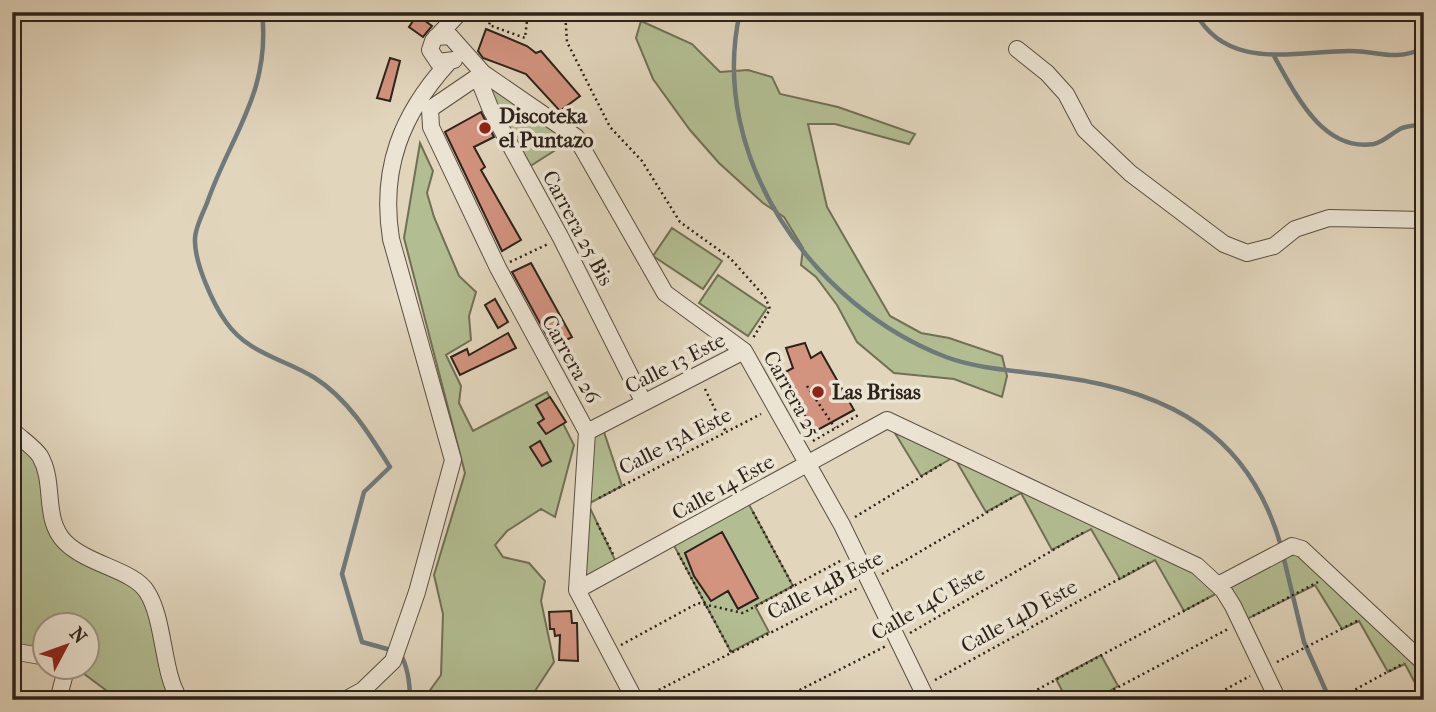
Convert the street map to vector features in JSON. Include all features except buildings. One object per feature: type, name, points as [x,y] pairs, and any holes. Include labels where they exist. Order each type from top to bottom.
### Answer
[{"type":"street","points":[[421,93],[433,44],[458,14]]},
{"type":"street","points":[[345,700],[363,690],[393,662],[417,592],[453,460],[391,239],[387,188],[401,131],[421,93],[454,55],[458,14]]},
{"type":"street","points":[[433,44],[450,36],[454,55]]},
{"type":"street","points":[[433,44],[434,60],[454,55]]},
{"type":"street","points":[[1017,49],[1054,80],[1066,94],[1085,130],[1121,164],[1224,244],[1247,254],[1274,246],[1295,229],[1329,218],[1424,220]]},
{"type":"street","name":"Carrera 25","points":[[454,55],[576,137],[665,293],[744,351],[842,525],[924,694]]},
{"type":"street","name":"Carrera 25 Bis","points":[[480,71],[481,85],[491,110],[561,238],[643,401]]},
{"type":"street","name":"Carrera 26","points":[[480,71],[430,109],[431,127],[498,268],[587,432],[577,590]]},
{"type":"street","name":"Calle 13 Este","points":[[587,432],[744,351]]},
{"type":"street","name":"Calle 14 Este","points":[[577,590],[887,420],[1196,566],[1221,587]]},
{"type":"street","points":[[12,430],[40,456],[48,486],[52,526],[65,542],[98,565],[128,576],[147,591],[180,700]]},
{"type":"street","points":[[1278,700],[1221,587],[1292,546],[1424,663]]},
{"type":"street","points":[[577,590],[637,700]]},
{"type":"street","points":[[12,651],[32,655]]},
{"type":"street","points":[[58,700],[64,680]]},
{"type":"path","points":[[493,12],[488,25],[525,38],[528,12]]},
{"type":"path","points":[[565,12],[567,42],[610,127],[642,161],[680,222],[730,258],[765,297],[770,309],[767,317],[744,351]]},
{"type":"path","points":[[498,268],[561,238]]},
{"type":"path","points":[[697,373],[726,432]]},
{"type":"path","points":[[807,386],[835,428]]},
{"type":"path","name":"Calle 13A Este","points":[[588,504],[776,406]]},
{"type":"path","points":[[807,444],[860,414]]},
{"type":"path","points":[[842,525],[943,463]]},
{"type":"path","name":"Calle 14B Este","points":[[637,700],[868,583],[1021,492]]},
{"type":"path","points":[[746,499],[793,586]]},
{"type":"path","points":[[593,515],[619,568]]},
{"type":"path","name":"Calle 14C Este","points":[[780,700],[896,641],[1091,529]]},
{"type":"path","points":[[671,540],[731,652]]},
{"type":"path","points":[[609,651],[698,603],[743,613],[855,553]]},
{"type":"path","name":"Calle 14D Este","points":[[898,700],[924,694],[1154,559]]},
{"type":"path","points":[[1094,700],[1315,584]]},
{"type":"path","points":[[1018,700],[1221,587]]},
{"type":"path","points":[[1342,629],[1358,620]]},
{"type":"path","points":[[1336,700],[1405,663]]},
{"type":"green space","points":[[641,21],[692,44],[720,72],[748,70],[772,77],[780,94],[838,107],[915,134],[909,144],[835,124],[808,124],[827,207],[890,316],[921,333],[949,338],[1002,356],[1007,376],[1002,397],[954,379],[894,373],[857,342],[837,305],[816,277],[801,265],[803,248],[784,217],[763,203],[719,163],[690,130],[653,79],[636,38]]},
{"type":"green space","points":[[483,73],[576,137],[524,170]]},
{"type":"green space","points":[[420,143],[433,171],[427,193],[434,217],[459,276],[476,292],[469,316],[471,340],[446,355],[461,386],[459,403],[473,431],[547,392],[574,445],[555,517],[541,509],[507,531],[495,545],[503,557],[529,563],[545,581],[541,601],[554,662],[535,691],[535,700],[423,700],[441,675],[443,614],[434,575],[465,473],[404,238]]},
{"type":"green space","points":[[672,228],[722,261],[703,289],[653,256]]},
{"type":"green space","points":[[718,275],[767,308],[748,336],[699,303]]},
{"type":"green space","points":[[887,420],[1218,584],[1292,546],[1424,663],[1424,700],[1405,664],[1388,672],[1359,621],[1342,629],[1315,585],[1239,623],[1223,590],[1184,611],[1155,560],[1120,579],[1091,529],[1052,550],[1021,493],[986,512],[954,457],[921,476]]},
{"type":"green space","points":[[602,426],[622,486],[588,504],[619,568],[577,590],[586,441]]},
{"type":"green space","points":[[12,430],[40,456],[52,525],[147,591],[180,700],[119,700],[92,680],[102,680],[102,610],[32,610],[32,655],[12,651]]},
{"type":"green space","points":[[746,499],[793,586],[755,606],[769,632],[731,652],[671,540]],"holes":[[[722,533],[758,598],[738,609],[728,591],[712,600],[694,576],[685,553]]]},
{"type":"green space","points":[[1101,655],[1118,686],[1094,700],[1067,700],[1056,679]]},
{"type":"waterway","points":[[262,12],[261,66],[247,112],[198,225],[195,239],[198,259],[216,305],[235,333],[256,349],[315,378],[338,396],[357,418],[390,467],[364,492],[342,574],[362,642],[391,650]]},
{"type":"waterway","points":[[740,12],[734,66],[740,120],[756,171],[781,220],[814,264],[853,302],[898,333],[946,357],[988,367],[1100,384],[1137,394],[1200,425],[1226,447],[1248,474],[1267,507],[1281,546]]},
{"type":"waterway","points":[[1195,12],[1209,31],[1225,43],[1244,51],[1264,54],[1350,51],[1395,55],[1424,48]]},
{"type":"waterway","points":[[1274,56],[1312,117],[1339,139],[1356,144],[1374,144],[1402,128],[1424,124]]},
{"type":"waterway","points":[[1283,555],[1304,642],[1330,700]]},
{"type":"waterway","points":[[400,653],[408,676],[410,700]]},
{"type":"place","name":"Discoteka el Puntazo","points":[[485,128]]},
{"type":"place","name":"Las Brisas","points":[[818,392]]}]
